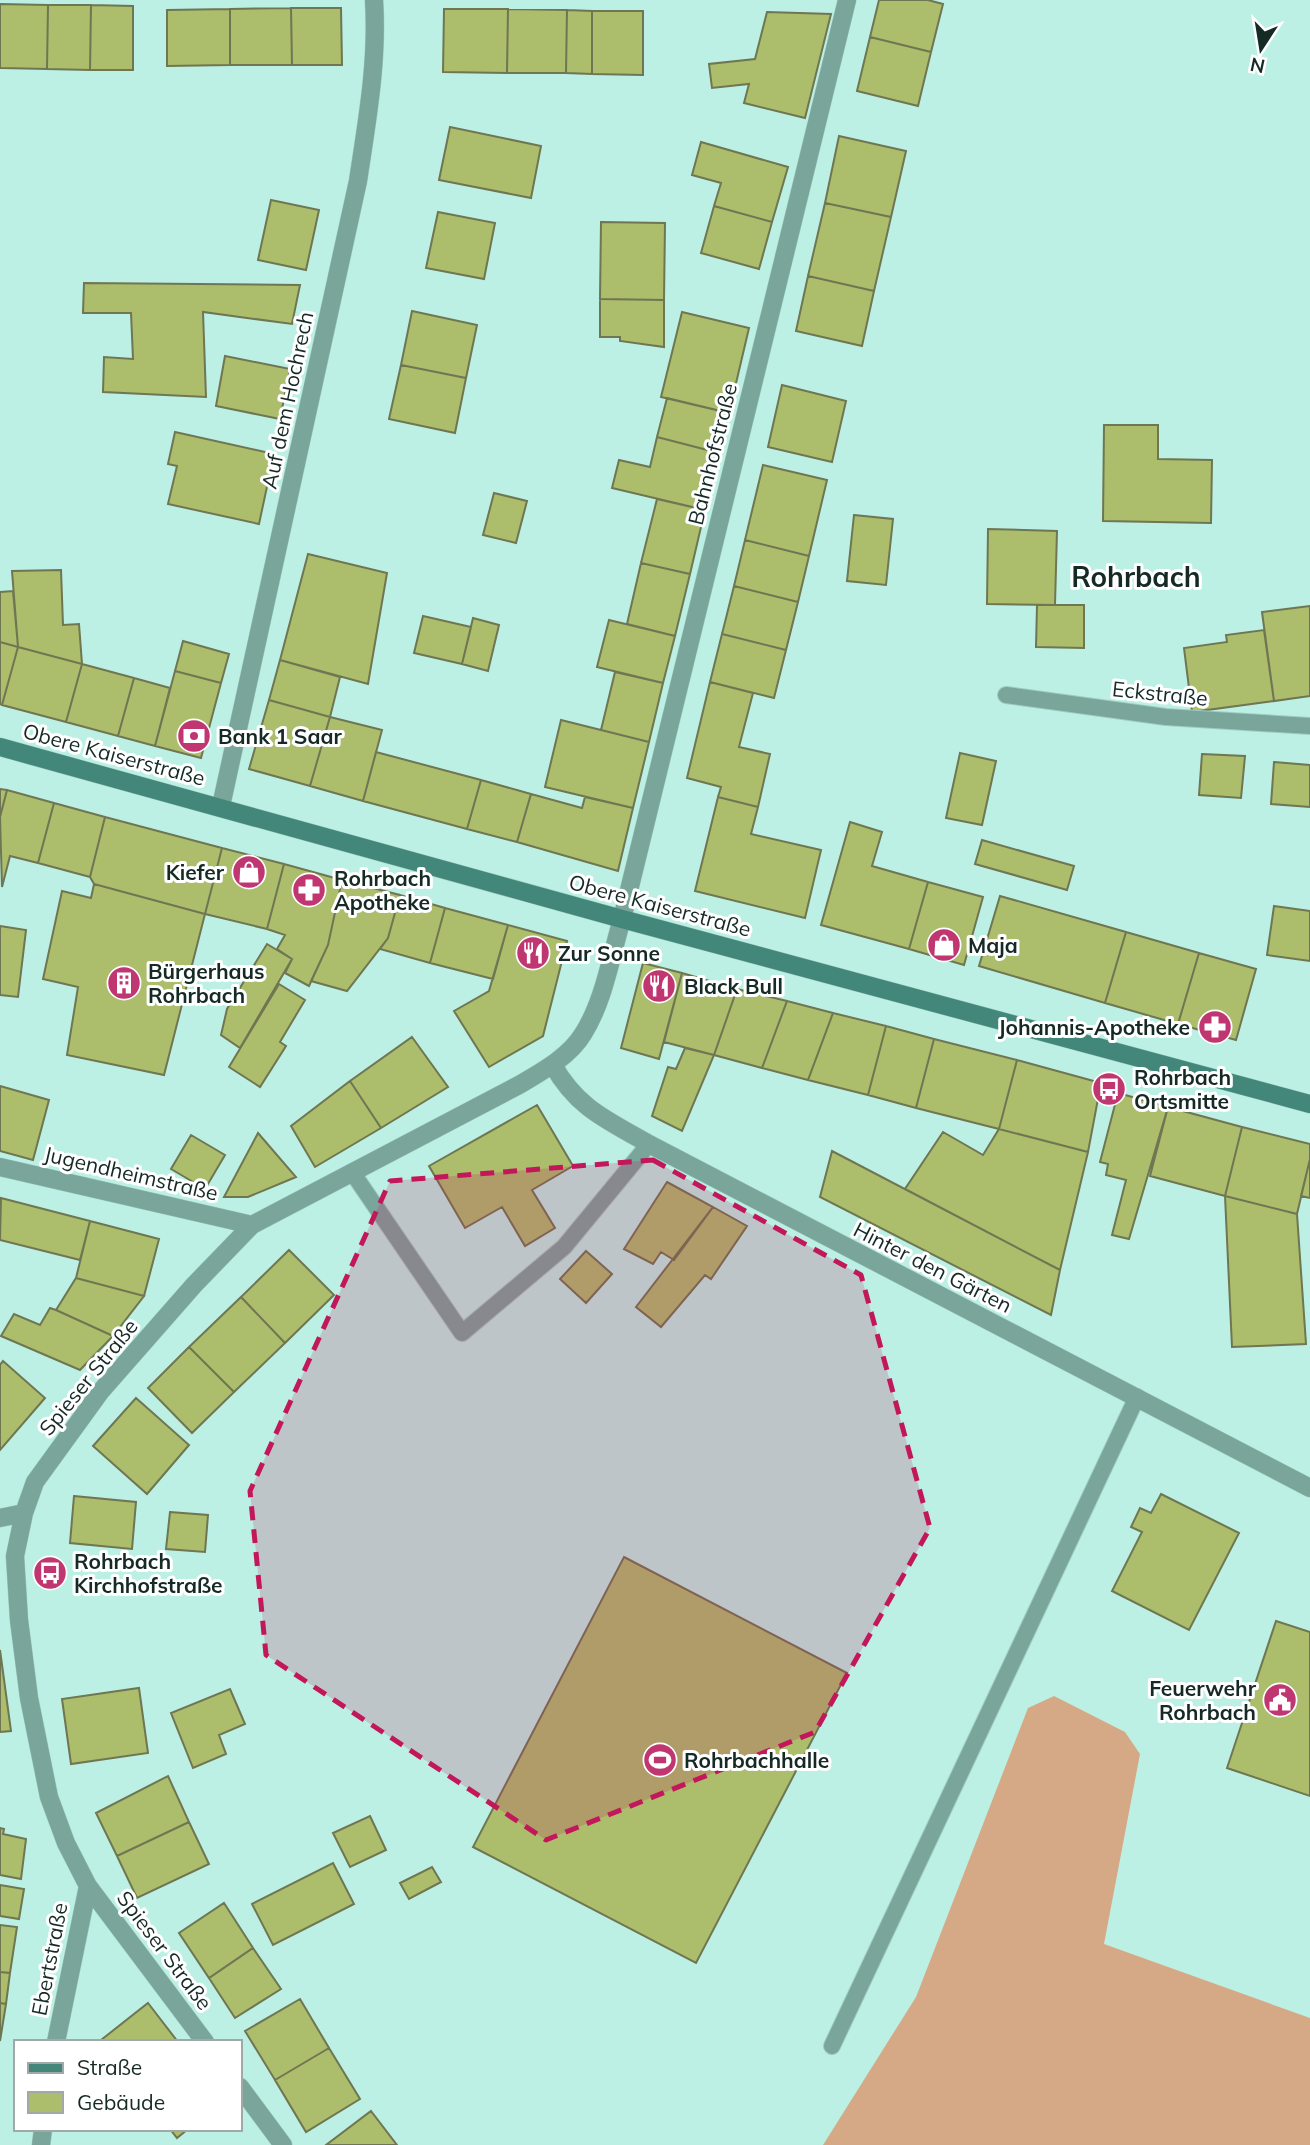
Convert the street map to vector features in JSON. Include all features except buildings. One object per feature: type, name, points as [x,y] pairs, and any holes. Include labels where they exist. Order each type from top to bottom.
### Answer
[{"type":"main road","name":"Obere Kaiserstraße","points":[[0,747],[222,806],[622,919],[1310,1104]]},
{"type":"street","name":"Auf dem Hochrech","points":[[222,806],[358,181],[371,95],[376,34],[373,0]]},
{"type":"street","name":"Bahnhofstraße","points":[[622,919],[847,0]]},
{"type":"street","name":"Spieser Straße","points":[[204,2040],[88,1886],[66,1843],[49,1797],[29,1698],[15,1556],[24,1513],[35,1482],[101,1391],[194,1284],[252,1225],[553,1065],[583,1035],[599,995],[622,919]]},
{"type":"street","name":"Hinter den Gärten","points":[[553,1065],[567,1091],[597,1115],[893,1274],[1138,1396],[1310,1488]]},
{"type":"street","name":"Jugendheimstraße","points":[[0,1167],[252,1225]]},
{"type":"street","points":[[0,1518],[24,1513]]},
{"type":"street","name":"Ebertstraße","points":[[56,2040],[88,1886]]},
{"type":"street","points":[[242,2090],[283,2145]]},
{"type":"lane","name":"Eckstraße","points":[[1006,695],[1166,717],[1310,726]]},
{"type":"lane","points":[[352,1172],[462,1333],[564,1247],[649,1144]]},
{"type":"lane","points":[[832,2046],[1138,1396]]},
{"type":"highlighted area","points":[[653,1160],[861,1275],[930,1528],[815,1732],[546,1840],[266,1655],[250,1491],[390,1181]]},
{"type":"shaded area","points":[[1054,1696],[1125,1732],[1140,1754],[1104,1944],[1310,2018],[1310,2145],[823,2145],[916,1997],[1028,1708]]},
{"type":"place","name":"Bank 1 Saar","points":[[194,736]]},
{"type":"place","name":"Kiefer","points":[[249,872]]},
{"type":"place","name":"Rohrbach Apotheke","points":[[309,890]]},
{"type":"place","name":"Maja","points":[[944,945]]},
{"type":"place","name":"Zur Sonne","points":[[533,953]]},
{"type":"place","name":"Bürgerhaus Rohrbach","points":[[124,983]]},
{"type":"place","name":"Black Bull","points":[[659,986]]},
{"type":"place","name":"Johannis-Apotheke","points":[[1215,1027]]},
{"type":"place","name":"Rohrbach Ortsmitte","points":[[1109,1089]]},
{"type":"place","name":"Rohrbach Kirchhofstraße","points":[[50,1573]]},
{"type":"place","name":"Feuerwehr Rohrbach","points":[[1280,1700]]},
{"type":"place","name":"Rohrbachhalle","points":[[660,1760]]},
{"type":"district","name":"Rohrbach","points":[[1136,576]]}]
